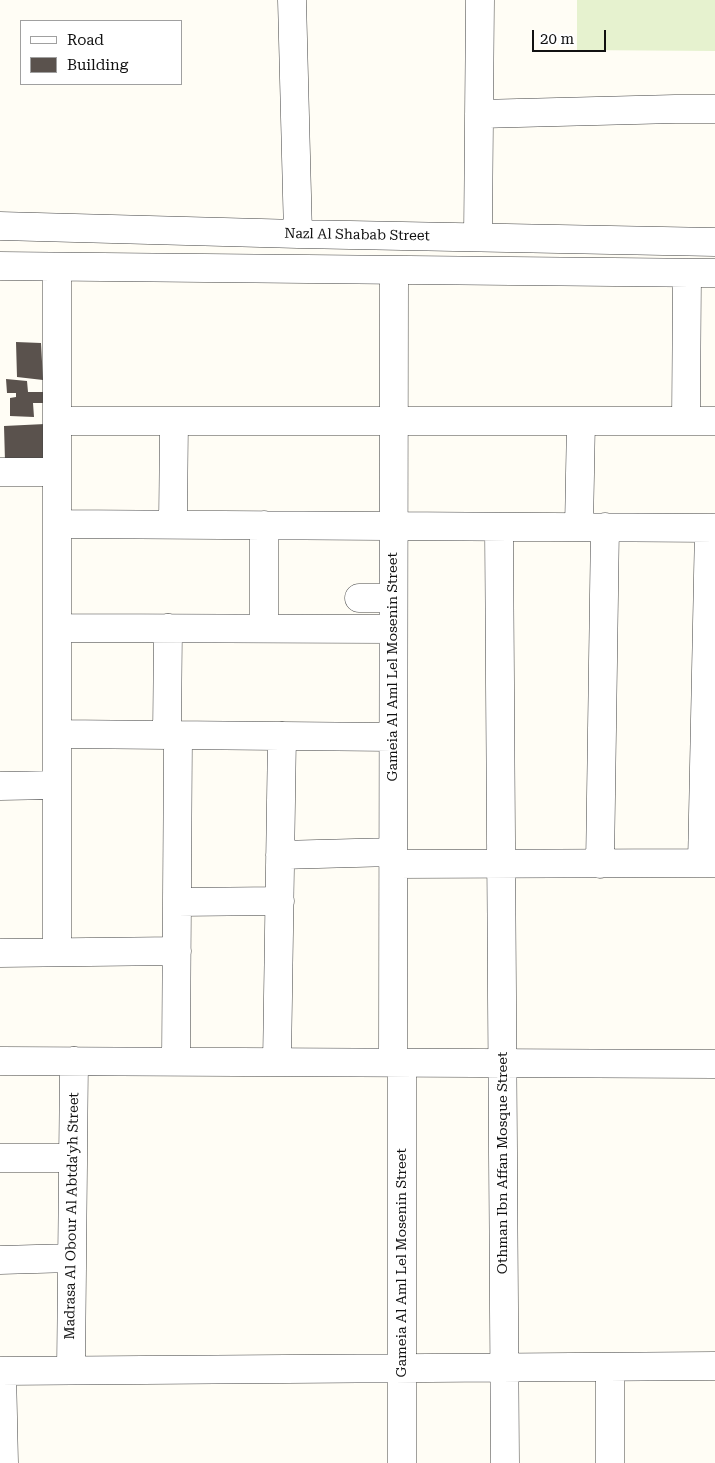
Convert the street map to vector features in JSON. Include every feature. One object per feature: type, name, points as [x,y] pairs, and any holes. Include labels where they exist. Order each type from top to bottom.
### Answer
[{"type":"street","points":[[292,0],[298,234]]},
{"type":"street","points":[[478,237],[480,0]]},
{"type":"street","points":[[479,114],[715,109]]},
{"type":"street","name":"Nazl Al Shabab Street","points":[[0,226],[715,242]]},
{"type":"street","points":[[595,272],[596,240]]},
{"type":"street","points":[[0,266],[715,273]]},
{"type":"street","points":[[57,267],[58,952]]},
{"type":"street","name":"Gameia Al Aml Lel Mosenin Street","points":[[394,270],[393,858],[403,1368],[402,1463]]},
{"type":"street","points":[[686,421],[687,273]]},
{"type":"street","points":[[57,421],[715,421]]},
{"type":"street","points":[[173,524],[174,421]]},
{"type":"street","points":[[579,527],[581,421]]},
{"type":"street","points":[[0,472],[57,472]]},
{"type":"street","points":[[57,524],[712,528],[709,863],[501,864],[393,858],[280,855]]},
{"type":"street","points":[[264,525],[264,628]]},
{"type":"street","name":"Othman Ibn Affan Mosque Street","points":[[499,527],[505,1463]]},
{"type":"street","points":[[600,864],[605,528]]},
{"type":"street","points":[[359,598],[394,598]]},
{"type":"street","points":[[57,628],[393,629]]},
{"type":"street","points":[[168,628],[177,902],[176,1062]]},
{"type":"street","points":[[57,734],[393,737]]},
{"type":"street","points":[[277,1062],[282,736]]},
{"type":"street","points":[[0,786],[57,785]]},
{"type":"street","points":[[177,902],[280,901]]},
{"type":"street","points":[[0,953],[177,951]]},
{"type":"street","points":[[0,1061],[715,1064]]},
{"type":"street","name":"Madrasa Al Obour Al Abtda'yh Street","points":[[71,1370],[74,1061]]},
{"type":"street","points":[[0,1158],[73,1158]]},
{"type":"street","points":[[0,1260],[72,1258]]},
{"type":"street","points":[[4,1463],[1,1371],[715,1366]]},
{"type":"street","points":[[610,1367],[610,1463]]},
{"type":"green space","points":[[577,0],[715,0],[715,51],[577,50]]},
{"type":"building","points":[[16,342],[41,343],[43,380],[17,377]]},
{"type":"building","points":[[6,379],[27,381],[28,392],[44,392],[44,403],[33,403],[34,417],[10,416],[10,398],[16,397],[16,393],[7,393]]},
{"type":"building","points":[[45,424],[45,460],[5,461],[4,426]]}]
